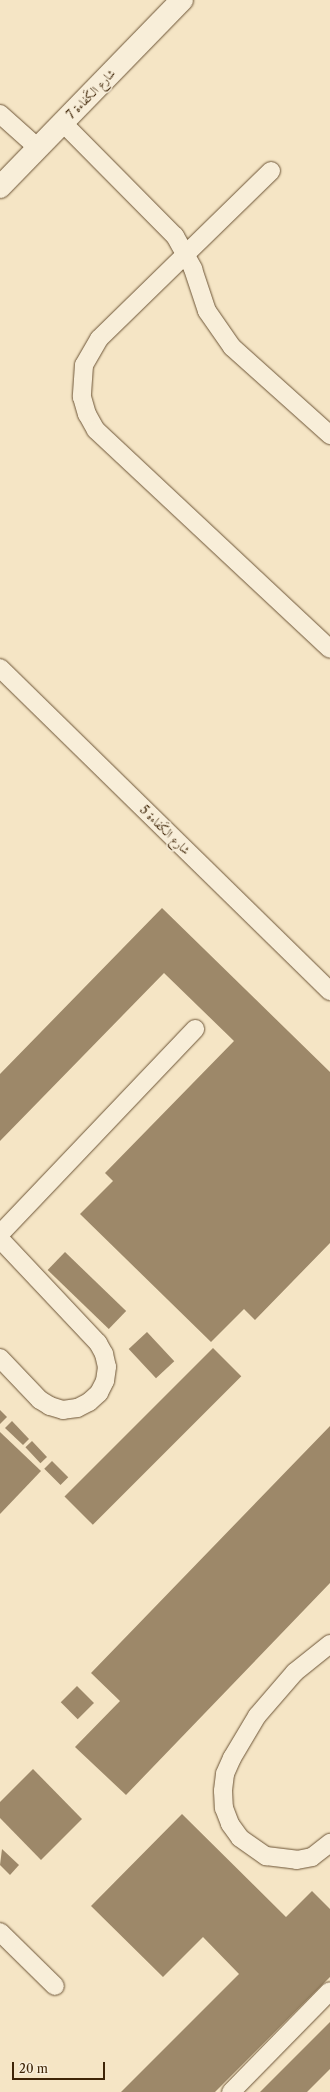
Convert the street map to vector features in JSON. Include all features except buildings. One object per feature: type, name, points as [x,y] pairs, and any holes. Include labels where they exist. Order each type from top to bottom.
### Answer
[{"type":"street","name":"شارع الكَفاءة 7","points":[[0,187],[182,0]]},
{"type":"lane","points":[[0,114],[38,148]]},
{"type":"lane","points":[[63,123],[162,223],[186,253],[208,310],[232,348],[330,435]]},
{"type":"lane","points":[[270,171],[99,339],[90,351],[81,379],[82,397],[87,414],[96,430],[330,649]]},
{"type":"lane","name":"شارع الكَفاءة 5","points":[[0,668],[330,991]]},
{"type":"lane","points":[[0,1234],[195,1029]]},
{"type":"lane","points":[[0,1239],[98,1343],[104,1354],[107,1367],[105,1381],[99,1393],[89,1402],[77,1408],[63,1410],[50,1406],[40,1400],[0,1358]]},
{"type":"lane","points":[[329,1846],[312,1857],[297,1860],[281,1860],[266,1856],[240,1838],[230,1824],[224,1808],[223,1791],[225,1774],[232,1758],[257,1716],[295,1672],[330,1644]]},
{"type":"lane","points":[[0,1932],[56,1986]]},
{"type":"lane","points":[[231,2092],[330,1991]]}]
